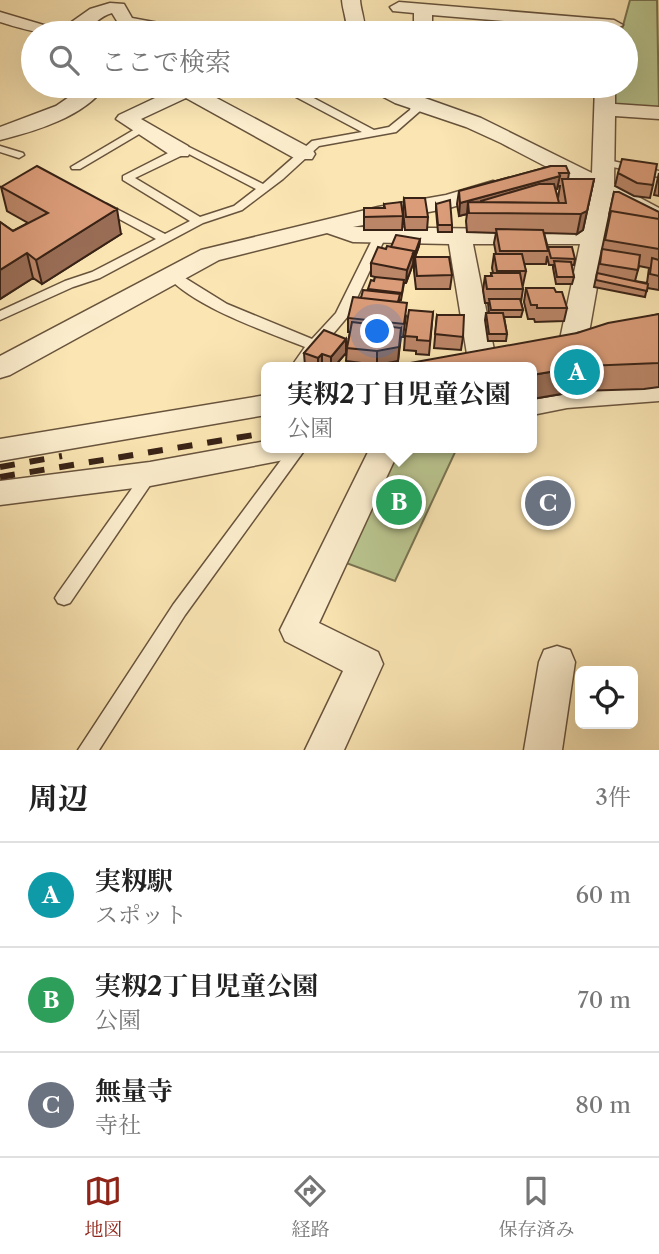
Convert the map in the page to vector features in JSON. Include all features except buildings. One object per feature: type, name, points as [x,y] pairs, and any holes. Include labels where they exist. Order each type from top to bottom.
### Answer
[{"type":"street","points":[[351,0],[357,21]]},
{"type":"street","points":[[83,21],[102,9],[111,7],[118,8],[130,21]]},
{"type":"street","points":[[137,21],[138,7]]},
{"type":"street","points":[[399,7],[588,21]]},
{"type":"street","points":[[423,9],[423,21]]},
{"type":"street","points":[[0,17],[21,23]]},
{"type":"street","points":[[0,134],[53,115],[81,98]]},
{"type":"street","points":[[165,98],[126,119],[180,151]]},
{"type":"street","points":[[201,98],[304,154]]},
{"type":"street","points":[[426,98],[659,217]]},
{"type":"street","points":[[573,344],[603,189],[601,98]]},
{"type":"street","points":[[616,98],[659,113]]},
{"type":"street","points":[[0,368],[210,255],[329,225],[449,201],[524,179],[569,170]]},
{"type":"street","points":[[329,225],[339,232],[353,235],[592,237]]},
{"type":"street","points":[[460,236],[483,359]]},
{"type":"street","points":[[537,404],[567,398],[659,391]]},
{"type":"street","points":[[0,450],[261,406]]},
{"type":"street","points":[[0,493],[150,474],[262,453]]},
{"type":"street","points":[[324,750],[365,664],[298,630],[383,453]]},
{"type":"street","points":[[542,750],[558,662]]},
{"type":"lane","points":[[306,98],[373,134]]},
{"type":"lane","points":[[0,316],[96,275],[199,221],[238,208],[264,190],[316,143],[392,130],[415,111],[419,98]]},
{"type":"lane","points":[[76,167],[142,128]]},
{"type":"lane","points":[[0,149],[19,155]]},
{"type":"lane","points":[[199,221],[127,178],[180,151],[189,150],[264,190]]},
{"type":"lane","points":[[603,162],[659,174]]},
{"type":"lane","points":[[92,200],[164,238]]},
{"type":"lane","points":[[302,362],[342,315],[380,236]]},
{"type":"lane","points":[[173,276],[193,292],[228,312],[314,345]]},
{"type":"lane","points":[[88,750],[179,610],[294,453]]},
{"type":"lane","points":[[64,598],[150,474]]},
{"type":"green space","points":[[630,0],[657,0],[659,108],[613,105],[614,98],[638,98],[638,21],[624,21]]},
{"type":"green space","points":[[390,453],[455,453],[395,581],[338,560]]},
{"type":"railway","points":[[0,477],[261,434]]},
{"type":"railway","points":[[0,467],[62,456]]},
{"type":"place","name":"実籾駅","points":[[577,372]]},
{"type":"place","name":"実籾2丁目児童公園","points":[[399,502]]},
{"type":"place","name":"無量寺","points":[[548,503]]}]
